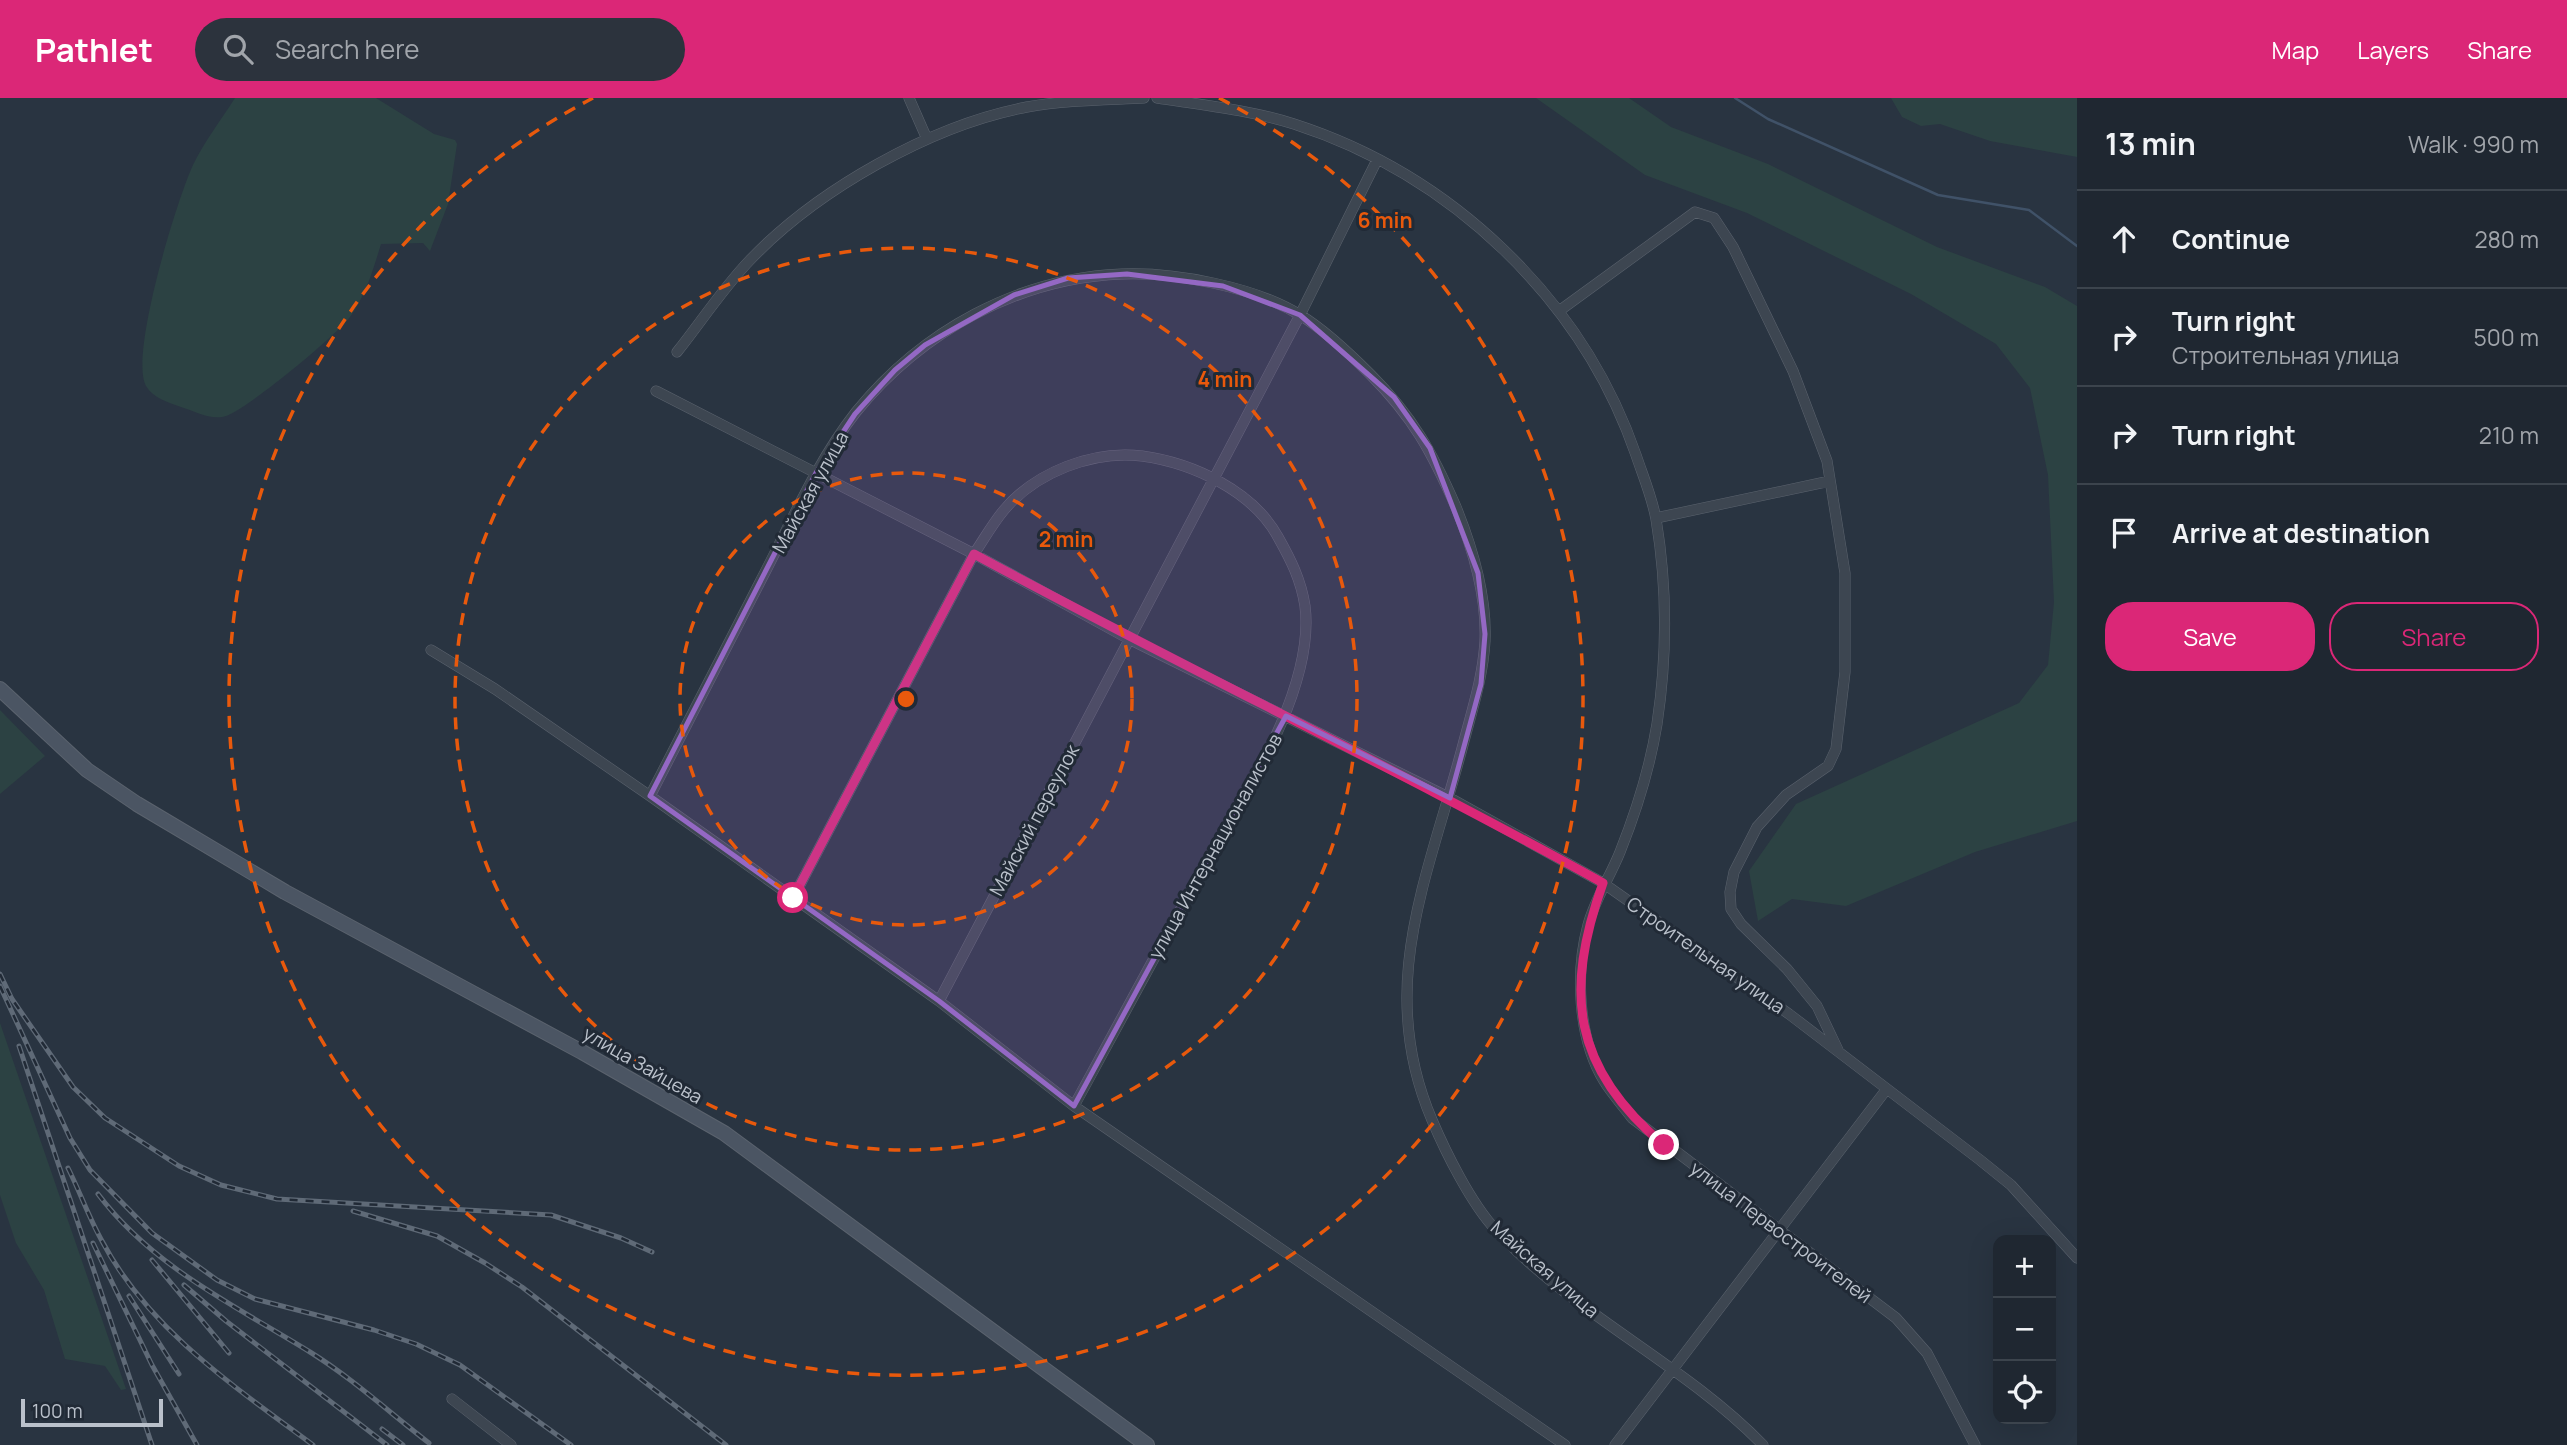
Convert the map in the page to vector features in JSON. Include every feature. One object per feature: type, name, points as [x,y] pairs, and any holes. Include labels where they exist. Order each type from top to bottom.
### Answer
[{"type":"street","points":[[909,98],[927,139]]},
{"type":"street","points":[[677,352],[749,261],[792,221],[849,183],[927,139],[1026,107],[1144,98]]},
{"type":"street","name":"улица Первостроителей","points":[[1157,98],[1237,110],[1296,125],[1377,160],[1456,208],[1511,254],[1559,312],[1601,373],[1628,431],[1656,517],[1665,604],[1657,726],[1637,805],[1587,927],[1582,1006],[1589,1048],[1604,1081],[1632,1118],[1896,1318],[1927,1353],[1975,1445]]},
{"type":"street","name":"Майский переулок","points":[[939,1001],[1300,315],[1377,160]]},
{"type":"street","points":[[1559,312],[1695,212],[1714,218],[1733,247],[1793,371],[1827,461],[1845,573],[1845,672],[1836,749],[1828,766],[1786,795],[1757,827],[1734,872],[1730,892],[1731,909],[1741,924],[1787,969],[1817,1006],[1839,1051]]},
{"type":"street","name":"Майская улица","points":[[650,796],[816,473],[855,414],[895,370],[936,338],[979,311],[1014,295],[1068,278],[1127,274],[1223,286],[1300,315],[1352,356],[1394,397],[1430,448],[1462,524],[1478,573],[1485,634],[1481,684],[1414,915],[1406,967],[1406,1011],[1416,1072],[1432,1119],[1492,1227],[1571,1295],[1734,1416],[1763,1445]]},
{"type":"street","name":"Строительная улица","points":[[656,391],[974,554],[1129,639],[1450,798],[1603,883],[1667,925],[1839,1051],[2011,1185],[2077,1258]]},
{"type":"street","name":"улица Интернационалистов","points":[[793,898],[974,554],[1004,510],[1025,489],[1056,470],[1096,458],[1141,456],[1212,478],[1244,497],[1270,523],[1297,572],[1305,607],[1305,634],[1286,716],[1074,1106]]},
{"type":"street","points":[[1656,517],[1830,481]]},
{"type":"street","points":[[431,650],[483,681],[650,796],[939,1001],[1074,1106],[1565,1445]]},
{"type":"street","name":"улица Зайцева","points":[[0,689],[87,770],[285,892],[582,1052],[724,1133],[1147,1445]]},
{"type":"street","points":[[1615,1445],[1886,1090]]},
{"type":"street","points":[[452,1399],[511,1445]]},
{"type":"highlighted area","points":[[1127,274],[1223,286],[1300,315],[1394,397],[1430,448],[1478,573],[1485,634],[1481,684],[1450,798],[1286,716],[1074,1106],[939,1001],[650,796],[816,473],[855,414],[895,370],[925,345],[1014,295],[1068,278]]},
{"type":"green space","points":[[235,98],[376,98],[434,134],[455,140],[457,144],[448,204],[430,251],[423,243],[381,244],[365,291],[356,309],[342,326],[267,390],[232,413],[212,417],[157,397],[146,386],[142,369],[149,312],[157,277],[186,183],[202,148]]},
{"type":"green space","points":[[1536,98],[1629,98],[1671,127],[1768,164],[1937,247],[2045,287],[2077,306],[2077,821],[1975,852],[1846,906],[1792,899],[1758,921],[1749,871],[1796,804],[2019,703],[2048,665],[2054,602],[2048,475],[2030,388],[1996,344],[1911,294],[1747,213],[1645,175]]},
{"type":"green space","points":[[1891,98],[2077,98],[2077,157],[1990,141],[1940,124],[1921,126],[1902,117]]},
{"type":"green space","points":[[0,710],[45,756],[0,794]]},
{"type":"green space","points":[[0,1023],[126,1389],[121,1390],[105,1366],[65,1359],[44,1290],[16,1243],[0,1195]]},
{"type":"waterway","points":[[1735,98],[1768,119],[1938,195],[2029,210],[2077,246]]},
{"type":"railway","points":[[0,974],[12,999],[73,1087],[105,1118],[179,1166],[221,1185],[277,1199],[551,1215],[621,1238],[652,1252]]},
{"type":"railway","points":[[0,986],[70,1138],[90,1170],[152,1233],[217,1280],[255,1299],[374,1330],[416,1344],[460,1365],[571,1445]]},
{"type":"railway","points":[[19,1046],[152,1445]]},
{"type":"railway","points":[[68,1168],[102,1241],[121,1273],[144,1302],[196,1355],[313,1445]]},
{"type":"railway","points":[[98,1194],[120,1220],[169,1264],[224,1301],[326,1362],[429,1443]]},
{"type":"railway","points":[[353,1211],[437,1236],[485,1263],[522,1287],[726,1445]]},
{"type":"railway","points":[[93,1243],[152,1365],[197,1445]]},
{"type":"railway","points":[[152,1260],[229,1353]]},
{"type":"railway","points":[[184,1285],[226,1321],[387,1445]]},
{"type":"railway","points":[[129,1296],[179,1374]]},
{"type":"railway","points":[[382,1429],[403,1445]]},
{"type":"route","points":[[793,898],[974,554],[1129,639],[1450,798],[1603,883],[1587,927],[1583,968],[1582,1006],[1589,1048],[1604,1081],[1632,1118],[1664,1145]]}]
